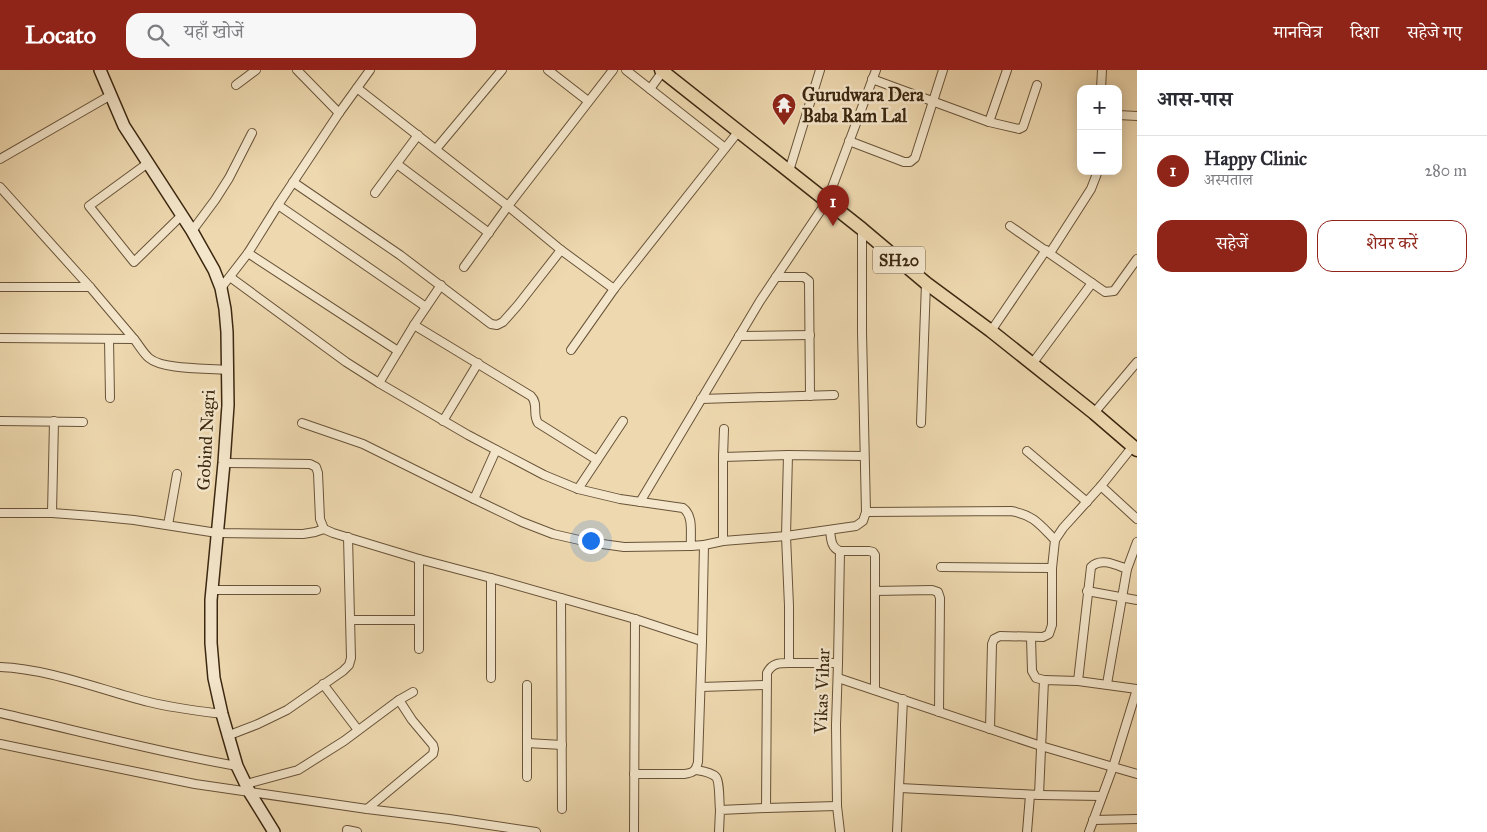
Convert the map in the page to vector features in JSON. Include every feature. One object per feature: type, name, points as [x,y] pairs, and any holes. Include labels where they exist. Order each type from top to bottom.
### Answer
[{"type":"main road","name":"SH20","points":[[662,71],[862,229],[926,283],[1094,413],[1135,448]]},
{"type":"street","name":"Gobind Nagri","points":[[100,70],[124,126],[192,230],[214,270],[221,288],[227,332],[228,405],[212,590],[211,643],[214,678],[227,736],[237,766],[274,832]]},
{"type":"street","points":[[236,86],[256,70]]},
{"type":"street","points":[[297,70],[338,113]]},
{"type":"street","points":[[221,288],[248,253],[338,113],[370,70]]},
{"type":"street","points":[[436,149],[502,70]]},
{"type":"street","points":[[548,70],[588,101]]},
{"type":"street","points":[[464,267],[508,206],[613,70]]},
{"type":"street","points":[[626,70],[726,148]]},
{"type":"street","points":[[789,172],[820,70]]},
{"type":"street","points":[[640,502],[739,336],[827,201],[876,70]]},
{"type":"street","points":[[849,141],[904,162],[910,162],[915,158],[943,70]]},
{"type":"street","points":[[989,122],[1007,70]]},
{"type":"street","points":[[1101,85],[1102,70]]},
{"type":"street","points":[[650,89],[662,71]]},
{"type":"street","points":[[872,79],[989,122],[1018,130],[1023,127],[1037,85]]},
{"type":"street","points":[[357,88],[508,206],[560,250],[614,290]]},
{"type":"street","points":[[0,160],[111,95]]},
{"type":"street","points":[[1122,115],[1137,116]]},
{"type":"street","points":[[571,350],[614,290],[738,132]]},
{"type":"street","points":[[192,230],[229,178],[252,133]]},
{"type":"street","points":[[375,193],[418,135]]},
{"type":"street","points":[[148,163],[89,206],[134,262],[182,216]]},
{"type":"street","points":[[398,164],[489,233]]},
{"type":"street","points":[[990,331],[1091,190],[1097,175]]},
{"type":"street","points":[[293,182],[400,255],[491,324],[497,325],[503,322],[560,250]]},
{"type":"street","points":[[0,187],[90,287],[148,357],[157,363],[169,366],[227,370]]},
{"type":"street","points":[[278,205],[426,307]]},
{"type":"street","points":[[1010,226],[1105,292],[1114,291],[1137,260]]},
{"type":"street","points":[[302,424],[363,444],[522,522],[553,534],[588,542],[624,547],[691,546],[723,541],[786,536],[856,526],[863,521],[866,512],[862,229]]},
{"type":"street","points":[[248,253],[398,351]]},
{"type":"street","points":[[230,277],[346,362],[379,383],[443,421],[544,475],[578,489],[620,499],[683,508],[688,512],[690,518],[691,546]]},
{"type":"street","points":[[776,277],[804,277],[809,281],[810,396]]},
{"type":"street","points":[[921,422],[926,283]]},
{"type":"street","points":[[1032,364],[1092,283]]},
{"type":"street","points":[[379,383],[441,285]]},
{"type":"street","points":[[0,287],[90,287]]},
{"type":"street","points":[[414,325],[532,396],[535,399],[535,419],[538,423],[597,460]]},
{"type":"street","points":[[739,336],[810,334]]},
{"type":"street","points":[[0,338],[134,339]]},
{"type":"street","points":[[109,339],[110,398]]},
{"type":"street","points":[[1094,413],[1137,362]]},
{"type":"street","points":[[443,421],[478,363]]},
{"type":"street","points":[[701,399],[834,396]]},
{"type":"street","points":[[0,421],[83,422]]},
{"type":"street","points":[[52,514],[54,421]]},
{"type":"street","points":[[578,489],[623,421]]},
{"type":"street","points":[[723,541],[724,429]]},
{"type":"street","points":[[990,728],[992,644],[994,639],[1000,636],[1043,637],[1049,634],[1052,625],[1052,568],[1055,540],[1063,528],[1135,448]]},
{"type":"street","points":[[474,499],[496,450]]},
{"type":"street","points":[[1027,451],[1087,502]]},
{"type":"street","points":[[723,457],[788,455],[864,456]]},
{"type":"street","points":[[788,455],[786,536],[789,663]]},
{"type":"street","points":[[224,463],[310,464],[316,467],[318,473],[320,519],[324,529]]},
{"type":"street","points":[[168,525],[177,474]]},
{"type":"street","points":[[1101,486],[1137,519]]},
{"type":"street","points":[[866,512],[1012,511],[1033,518],[1055,540]]},
{"type":"street","points":[[0,513],[101,517],[217,533],[303,534],[324,529],[419,559],[635,619],[702,641]]},
{"type":"street","points":[[830,530],[832,546],[836,550],[869,551],[875,555],[875,690]]},
{"type":"street","points":[[227,736],[287,710],[349,665],[351,658],[351,620],[348,537]]},
{"type":"street","points":[[1107,684],[1127,568],[1137,542]]},
{"type":"street","points":[[696,770],[698,762],[701,688],[704,545]]},
{"type":"street","name":"Vikas Vihar","points":[[840,551],[836,725],[837,806],[840,832]]},
{"type":"street","points":[[419,559],[419,649]]},
{"type":"street","points":[[1078,681],[1091,566],[1095,562],[1102,561],[1127,568]]},
{"type":"street","points":[[941,568],[1052,568]]},
{"type":"street","points":[[491,578],[491,678]]},
{"type":"street","points":[[212,590],[316,590]]},
{"type":"street","points":[[874,591],[932,590],[938,592],[940,598],[939,712]]},
{"type":"street","points":[[1087,591],[1137,600]]},
{"type":"street","points":[[560,598],[562,809]]},
{"type":"street","points":[[634,832],[635,619]]},
{"type":"street","points":[[351,620],[418,620]]},
{"type":"street","points":[[1031,638],[1032,671],[1036,678],[1107,684],[1137,689],[1113,767],[1089,832]]},
{"type":"street","points":[[766,808],[767,674],[776,663],[838,663]]},
{"type":"street","points":[[0,667],[40,673],[96,686],[150,702],[222,714]]},
{"type":"street","points":[[838,678],[1041,746],[1137,774]]},
{"type":"street","points":[[1039,795],[1044,680]]},
{"type":"street","points":[[323,684],[358,730]]},
{"type":"street","points":[[527,684],[527,777]]},
{"type":"street","points":[[701,688],[766,685]]},
{"type":"street","points":[[248,788],[298,770],[413,692]]},
{"type":"street","points":[[898,832],[902,699]]},
{"type":"street","points":[[367,809],[433,754],[433,745],[412,720],[399,700]]},
{"type":"street","points":[[0,713],[186,757],[237,766]]},
{"type":"street","points":[[527,743],[562,745]]},
{"type":"street","points":[[0,744],[195,784],[248,788],[367,809],[536,832]]},
{"type":"street","points":[[634,774],[684,774],[696,770],[716,777],[720,810],[719,832]]},
{"type":"street","points":[[900,788],[1030,795],[1102,796]]},
{"type":"street","points":[[1026,832],[1030,795]]},
{"type":"street","points":[[720,810],[837,806]]},
{"type":"street","points":[[1093,820],[1137,819]]},
{"type":"street","points":[[346,830],[357,832]]},
{"type":"place","name":"Gurudwara Dera Baba Ram Lal","points":[[784,126]]},
{"type":"place","name":"Happy Clinic","points":[[833,226]]}]
